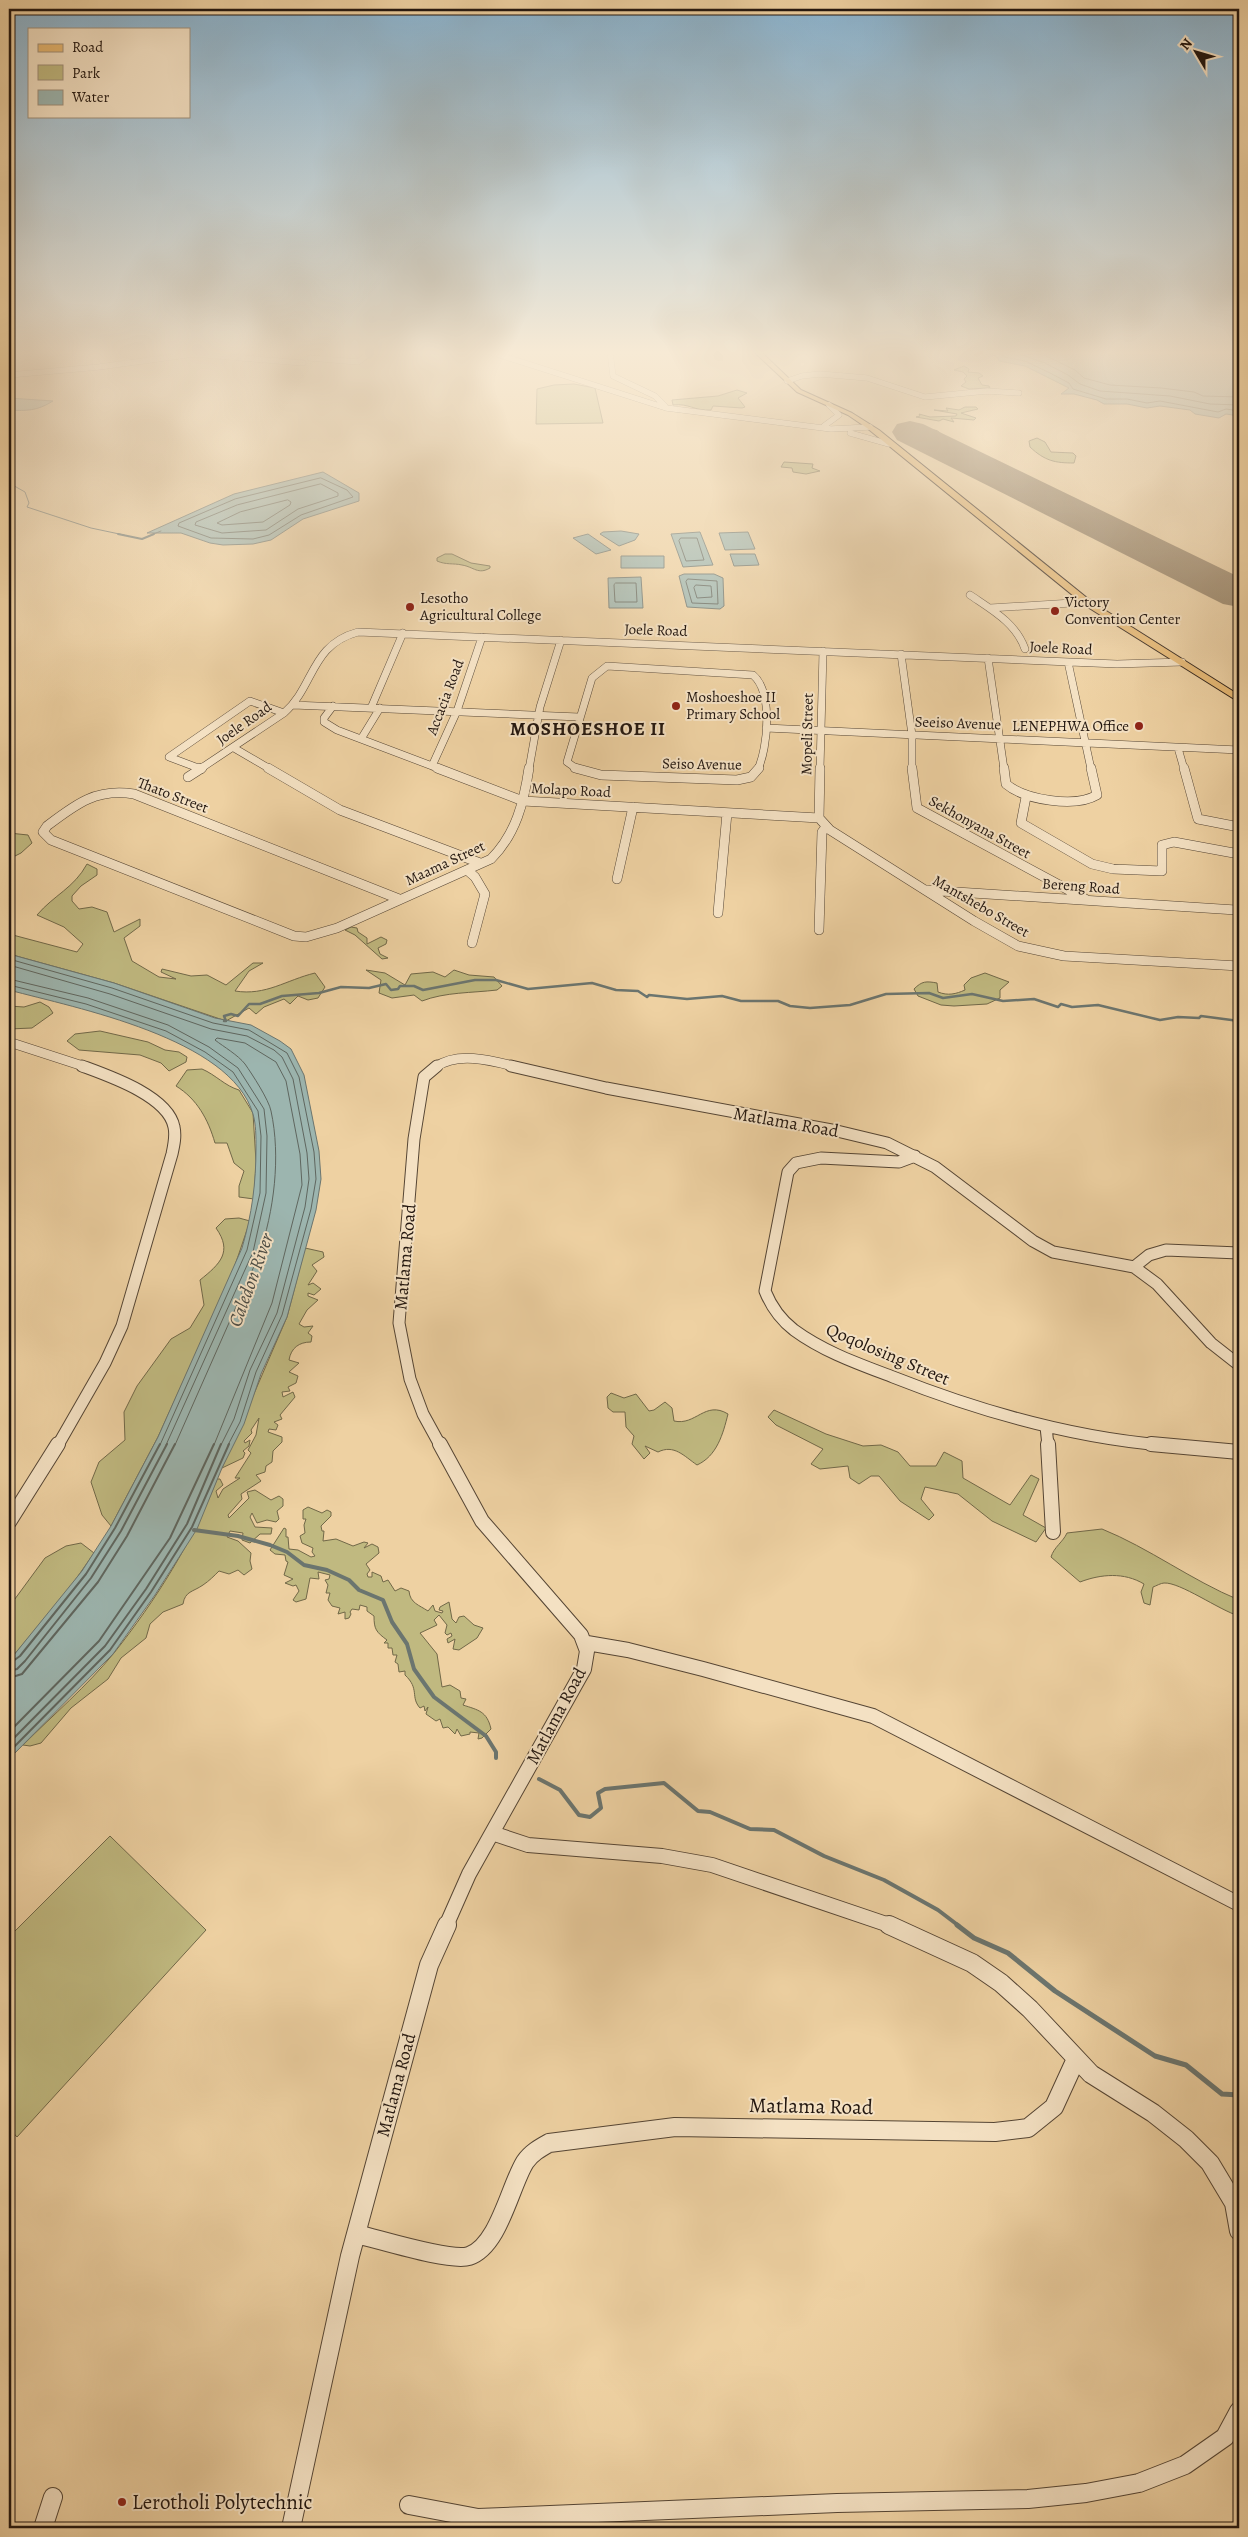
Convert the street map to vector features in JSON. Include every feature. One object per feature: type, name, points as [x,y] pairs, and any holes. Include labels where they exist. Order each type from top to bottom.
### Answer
[{"type":"main road","points":[[920,468],[1088,602],[1239,699]]},
{"type":"main road","points":[[929,468],[1021,539],[1121,622]]},
{"type":"street","points":[[970,595],[990,608],[1022,636],[1025,649]]},
{"type":"street","points":[[990,608],[1088,602]]},
{"type":"street","name":"Joele Road","points":[[188,777],[284,713],[293,705],[320,655],[347,635],[358,632],[823,650],[1068,662],[1154,665],[1182,662]]},
{"type":"street","points":[[371,708],[403,633]]},
{"type":"street","name":"Accacia Road","points":[[432,766],[458,711],[482,637]]},
{"type":"street","name":"Maama Street","points":[[306,937],[337,928],[467,870],[498,854],[505,846],[523,802],[538,716],[561,640]]},
{"type":"street","name":"Mopeli Street","points":[[820,818],[820,729],[823,650]]},
{"type":"street","name":"Sekhonyana Street","points":[[901,654],[912,735],[911,762],[917,808],[1087,900]]},
{"type":"street","points":[[988,658],[998,739],[1006,784],[1012,791],[1026,797],[1090,799],[1097,795],[1088,743],[1068,662]]},
{"type":"street","name":"Seiso Avenue","points":[[607,666],[753,675],[760,681],[764,691],[766,728],[760,768],[749,778],[730,780],[601,775],[582,772],[567,762],[579,717],[592,678],[598,671],[607,666]]},
{"type":"street","points":[[201,769],[169,757],[250,701],[284,713]]},
{"type":"street","points":[[293,705],[579,717]]},
{"type":"street","name":"Molapo Road","points":[[333,706],[324,718],[324,722],[337,730],[523,802],[820,818]]},
{"type":"street","points":[[361,739],[380,708]]},
{"type":"street","name":"Seeiso Avenue","points":[[766,728],[820,729],[1239,750]]},
{"type":"street","points":[[234,748],[340,810],[480,863]]},
{"type":"street","points":[[1178,748],[1198,819],[1239,827]]},
{"type":"street","name":"Thato Street","points":[[306,937],[294,936],[51,840],[44,836],[44,829],[87,798],[117,790],[134,794],[399,900]]},
{"type":"street","points":[[1026,797],[1021,823],[1092,864],[1103,868],[1162,870],[1162,845],[1174,842],[1239,854]]},
{"type":"street","points":[[617,879],[633,807]]},
{"type":"street","points":[[718,913],[727,813]]},
{"type":"street","name":"Mantshebo Street","points":[[820,818],[826,827],[924,890],[1001,937],[1035,951],[1064,956],[1239,966]]},
{"type":"street","points":[[819,930],[822,832],[826,827]]},
{"type":"street","points":[[467,870],[475,877],[485,894],[472,943]]},
{"type":"street","name":"Bereng Road","points":[[924,890],[1236,910]]},
{"type":"street","points":[[9,1042],[94,1068],[140,1092],[161,1107],[174,1125],[174,1141],[153,1214],[137,1280],[122,1328],[38,1480],[9,1522]]},
{"type":"street","name":"Matlama Road","points":[[292,2528],[308,2443],[356,2234],[429,1965],[469,1874],[584,1669],[587,1643],[560,1609],[482,1521],[423,1414],[410,1379],[399,1322],[414,1139],[424,1077],[438,1065],[452,1060],[469,1059],[500,1063],[606,1088],[850,1134],[887,1144],[935,1167],[1033,1241],[1053,1252],[1134,1267],[1156,1284],[1204,1336],[1239,1365]]},
{"type":"street","name":"Qoqolosing Street","points":[[915,1156],[898,1162],[821,1158],[796,1163],[788,1172],[767,1277],[766,1299],[794,1329],[831,1353],[957,1402],[1046,1427],[1157,1446],[1239,1452]]},
{"type":"street","points":[[1134,1267],[1149,1255],[1166,1250],[1239,1253]]},
{"type":"street","points":[[1046,1427],[1052,1481],[1053,1532]]},
{"type":"street","points":[[587,1643],[628,1650],[703,1669],[873,1716],[1239,1904]]},
{"type":"street","points":[[492,1834],[528,1845],[662,1856],[712,1865],[878,1920],[972,1963],[1001,1983],[1030,2009],[1091,2074],[1153,2113],[1186,2139],[1210,2163],[1234,2203],[1239,2231]]},
{"type":"street","name":"Matlama Road","points":[[356,2234],[447,2256],[469,2256],[484,2244],[500,2221],[525,2162],[533,2153],[549,2143],[575,2138],[675,2127],[995,2132],[1028,2128],[1054,2107],[1076,2060]]},
{"type":"street","points":[[410,2505],[478,2518],[837,2503],[1028,2499],[1086,2493],[1139,2483],[1185,2465],[1225,2437],[1239,2411]]},
{"type":"street","points":[[44,2528],[53,2497]]},
{"type":"green space","points":[[792,468],[813,468],[820,471],[806,474],[793,472]]},
{"type":"green space","points":[[445,554],[452,554],[471,563],[490,566],[490,568],[479,571],[462,565],[437,561],[437,558]]},
{"type":"green space","points":[[9,833],[28,835],[32,843],[21,853],[9,859]]},
{"type":"green space","points":[[87,864],[97,869],[97,875],[81,886],[72,896],[72,901],[79,909],[92,907],[107,912],[114,932],[140,919],[140,926],[124,938],[132,961],[159,977],[176,979],[161,972],[162,969],[191,976],[207,975],[226,985],[253,963],[263,963],[249,971],[235,991],[246,992],[266,989],[315,973],[325,987],[318,998],[308,1000],[298,996],[290,1004],[284,999],[264,1007],[256,1014],[249,1008],[226,1021],[114,983],[9,954],[9,934],[77,952],[83,944],[64,927],[37,915],[76,879]]},
{"type":"green space","points":[[351,927],[357,928],[358,932],[367,938],[367,944],[381,937],[387,940],[386,944],[378,948],[380,954],[388,958],[382,959],[355,935],[345,930]]},
{"type":"green space","points":[[366,970],[385,973],[405,985],[411,974],[433,972],[445,977],[454,970],[469,975],[494,977],[502,986],[497,990],[449,994],[422,1001],[414,995],[392,998],[379,993],[381,980]]},
{"type":"green space","points":[[985,973],[1009,982],[1000,990],[1000,998],[987,1004],[941,1005],[918,996],[914,989],[919,984],[930,982],[937,983],[938,992],[945,994],[955,993],[965,990],[964,985],[971,978]]},
{"type":"green space","points":[[40,1002],[49,1007],[53,1013],[32,1028],[9,1029],[9,1006],[24,1007]]},
{"type":"green space","points":[[100,1031],[148,1042],[165,1050],[179,1052],[187,1057],[186,1062],[169,1071],[161,1063],[140,1055],[79,1050],[67,1041],[75,1034]]},
{"type":"green space","points":[[202,1069],[239,1090],[253,1113],[256,1162],[254,1199],[239,1197],[239,1186],[244,1171],[234,1163],[227,1143],[215,1143],[201,1110],[190,1097],[176,1086],[187,1070]]},
{"type":"green space","points":[[239,1218],[250,1221],[232,1274],[158,1437],[111,1526],[102,1515],[91,1482],[99,1462],[125,1440],[124,1412],[137,1386],[171,1339],[190,1328],[204,1305],[200,1280],[218,1263],[224,1251],[221,1236],[216,1228],[225,1219]]},
{"type":"green space","points":[[305,1248],[323,1252],[324,1257],[312,1265],[317,1271],[308,1285],[313,1283],[321,1289],[314,1295],[308,1293],[308,1296],[318,1300],[307,1310],[299,1324],[304,1327],[313,1326],[308,1333],[312,1336],[311,1342],[296,1346],[290,1356],[289,1360],[299,1363],[289,1372],[298,1376],[296,1383],[288,1387],[290,1391],[282,1392],[283,1397],[293,1392],[295,1397],[280,1415],[282,1419],[274,1422],[278,1425],[276,1430],[269,1429],[268,1432],[282,1437],[282,1442],[273,1451],[272,1462],[266,1466],[265,1472],[256,1475],[261,1481],[241,1494],[242,1499],[228,1515],[229,1518],[249,1498],[247,1492],[255,1490],[271,1500],[279,1496],[283,1499],[283,1506],[277,1511],[279,1519],[276,1522],[267,1520],[257,1523],[252,1513],[250,1517],[255,1527],[272,1528],[271,1534],[260,1534],[250,1543],[242,1540],[243,1533],[230,1531],[227,1537],[238,1541],[251,1553],[252,1569],[244,1575],[238,1570],[229,1574],[219,1571],[188,1594],[183,1604],[163,1612],[150,1624],[146,1638],[121,1658],[108,1679],[71,1708],[41,1743],[30,1746],[23,1745],[93,1677],[130,1633],[159,1591],[185,1547],[217,1479],[220,1479],[223,1485],[216,1491],[218,1498],[223,1489],[240,1478],[235,1478],[251,1453],[248,1450],[256,1435],[259,1418],[251,1430],[252,1433],[244,1441],[245,1443],[250,1440],[249,1446],[243,1451],[245,1453],[243,1458],[222,1468],[287,1317]]},
{"type":"green space","points":[[611,1393],[624,1398],[636,1394],[649,1411],[654,1410],[665,1402],[672,1408],[674,1421],[682,1422],[713,1410],[720,1410],[728,1414],[718,1444],[710,1456],[697,1465],[674,1450],[669,1449],[658,1452],[645,1446],[650,1453],[644,1459],[632,1444],[634,1436],[626,1427],[625,1412],[613,1412],[608,1408],[607,1397]]},
{"type":"green space","points":[[774,1410],[826,1434],[863,1446],[881,1445],[898,1452],[910,1466],[936,1466],[944,1452],[962,1461],[963,1478],[1010,1505],[1031,1475],[1039,1479],[1023,1515],[1046,1528],[1036,1542],[992,1521],[958,1494],[925,1487],[921,1499],[934,1515],[929,1520],[900,1501],[879,1476],[871,1476],[859,1484],[850,1478],[848,1466],[820,1469],[811,1464],[823,1449],[776,1425],[768,1417]]},
{"type":"green space","points":[[308,1507],[322,1513],[327,1510],[331,1512],[331,1516],[321,1526],[322,1531],[324,1531],[323,1541],[336,1539],[353,1546],[364,1542],[368,1543],[364,1548],[372,1544],[378,1547],[379,1553],[366,1564],[370,1570],[367,1574],[368,1577],[372,1577],[372,1572],[381,1576],[383,1582],[388,1580],[395,1591],[401,1588],[409,1591],[413,1601],[428,1611],[433,1605],[435,1611],[442,1613],[443,1611],[439,1610],[440,1607],[449,1602],[452,1619],[456,1623],[459,1617],[464,1616],[474,1625],[483,1628],[477,1638],[459,1650],[453,1649],[455,1639],[448,1643],[447,1639],[452,1636],[451,1633],[447,1635],[445,1633],[447,1625],[439,1615],[434,1620],[437,1625],[420,1633],[437,1654],[442,1687],[450,1685],[460,1691],[461,1698],[466,1699],[463,1705],[481,1712],[487,1718],[491,1729],[482,1738],[478,1739],[479,1733],[470,1732],[470,1734],[461,1736],[457,1729],[455,1734],[448,1727],[443,1728],[440,1719],[436,1721],[426,1714],[428,1707],[425,1711],[424,1706],[420,1708],[417,1704],[414,1689],[410,1680],[405,1675],[405,1671],[399,1672],[398,1664],[395,1662],[397,1655],[393,1655],[392,1648],[388,1648],[388,1643],[384,1643],[387,1640],[376,1630],[374,1616],[367,1611],[367,1607],[360,1605],[359,1610],[352,1609],[349,1618],[345,1619],[345,1612],[338,1614],[340,1608],[332,1606],[328,1600],[330,1593],[326,1593],[328,1585],[325,1580],[329,1579],[330,1575],[318,1572],[319,1579],[310,1578],[306,1599],[296,1602],[293,1600],[299,1591],[296,1585],[293,1586],[285,1583],[293,1579],[284,1575],[288,1562],[285,1555],[275,1554],[270,1550],[284,1528],[286,1529],[286,1537],[288,1537],[289,1549],[298,1550],[311,1557],[315,1556],[312,1552],[313,1548],[302,1543],[300,1536],[305,1533],[304,1525],[306,1519],[303,1519],[303,1510]]},
{"type":"green space","points":[[1102,1529],[1239,1600],[1239,1616],[1180,1587],[1164,1583],[1153,1587],[1150,1605],[1144,1603],[1141,1592],[1144,1584],[1136,1580],[1120,1576],[1104,1576],[1080,1582],[1051,1557],[1067,1533]]},
{"type":"green space","points":[[81,1543],[94,1553],[69,1589],[9,1661],[9,1607],[45,1558],[66,1546]]},
{"type":"green space","points":[[110,1836],[206,1930],[17,2137],[9,2128],[9,1937]]},
{"type":"water","points":[[323,472],[359,493],[359,501],[303,519],[271,540],[253,544],[223,545],[210,543],[181,533],[147,533],[234,494]]},
{"type":"water","points":[[621,531],[639,534],[635,540],[619,546],[600,534],[603,532]]},
{"type":"water","points":[[700,532],[713,565],[683,567],[671,534]]},
{"type":"water","points":[[748,532],[755,549],[725,550],[719,533]]},
{"type":"water","points":[[588,534],[611,550],[596,554],[573,538]]},
{"type":"water","points":[[730,554],[755,554],[759,565],[734,566]]},
{"type":"water","points":[[621,556],[664,556],[664,568],[621,568]]},
{"type":"water","points":[[684,574],[714,574],[723,578],[724,606],[720,609],[687,607],[679,576]]},
{"type":"water","points":[[641,577],[643,608],[609,608],[608,578]]},
{"type":"water","name":"Caledon River","points":[[9,954],[114,983],[215,1018],[251,1025],[280,1041],[291,1049],[304,1075],[319,1151],[321,1179],[316,1210],[287,1317],[261,1374],[244,1424],[222,1468],[197,1529],[155,1595],[113,1654],[9,1759],[9,1661],[82,1571],[111,1526],[158,1437],[242,1248],[253,1198],[256,1148],[253,1114],[239,1088],[215,1065],[184,1046],[148,1030],[72,1006],[9,990]]},
{"type":"waterway","points":[[9,483],[25,492],[29,503],[27,507],[91,528],[124,535]]},
{"type":"waterway","points":[[151,535],[161,531]]},
{"type":"waterway","points":[[118,534],[142,539],[154,534]]},
{"type":"waterway","points":[[224,1021],[226,1021],[224,1016],[231,1014],[238,1016],[249,1004],[260,1004],[282,996],[319,993],[341,987],[369,988],[386,984],[391,990],[398,989],[400,986],[414,986],[423,990],[475,980],[496,980],[528,989],[592,983],[616,990],[638,991],[647,997],[649,995],[687,999],[722,996],[741,1001],[778,1001],[790,1006],[810,1008],[850,1005],[886,994],[929,993],[943,998],[972,994],[1003,1001],[1034,999],[1058,1007],[1061,1004],[1072,1007],[1098,1005],[1160,1020],[1178,1017],[1199,1018],[1201,1016],[1239,1021]]},
{"type":"waterway","points":[[194,1530],[238,1536],[270,1545],[287,1552],[304,1565],[327,1570],[349,1580],[359,1590],[383,1600],[392,1622],[407,1644],[414,1669],[434,1697],[486,1736],[496,1752],[496,1758]]},
{"type":"waterway","points":[[539,1779],[560,1790],[579,1815],[590,1817],[601,1808],[598,1793],[605,1789],[664,1783],[698,1811],[710,1812],[750,1829],[774,1830],[824,1856],[884,1880],[938,1910],[959,1926]]},
{"type":"waterway","points":[[957,1925],[974,1938],[1008,1953],[1055,1991],[1155,2056],[1186,2065],[1222,2094],[1239,2095]]},
{"type":"runway","points":[[984,468],[1239,594]]},
{"type":"place","name":"Lesotho Agricultural College","points":[[410,607]]},
{"type":"place","name":"Victory Convention Center","points":[[1055,611]]},
{"type":"place","name":"Moshoeshoe II Primary School","points":[[676,706]]},
{"type":"place","name":"LENEPHWA Office","points":[[1139,726]]},
{"type":"place","name":"Lerotholi Polytechnic","points":[[122,2502]]},
{"type":"district","name":"MOSHOESHOE II","points":[[588,729]]}]
